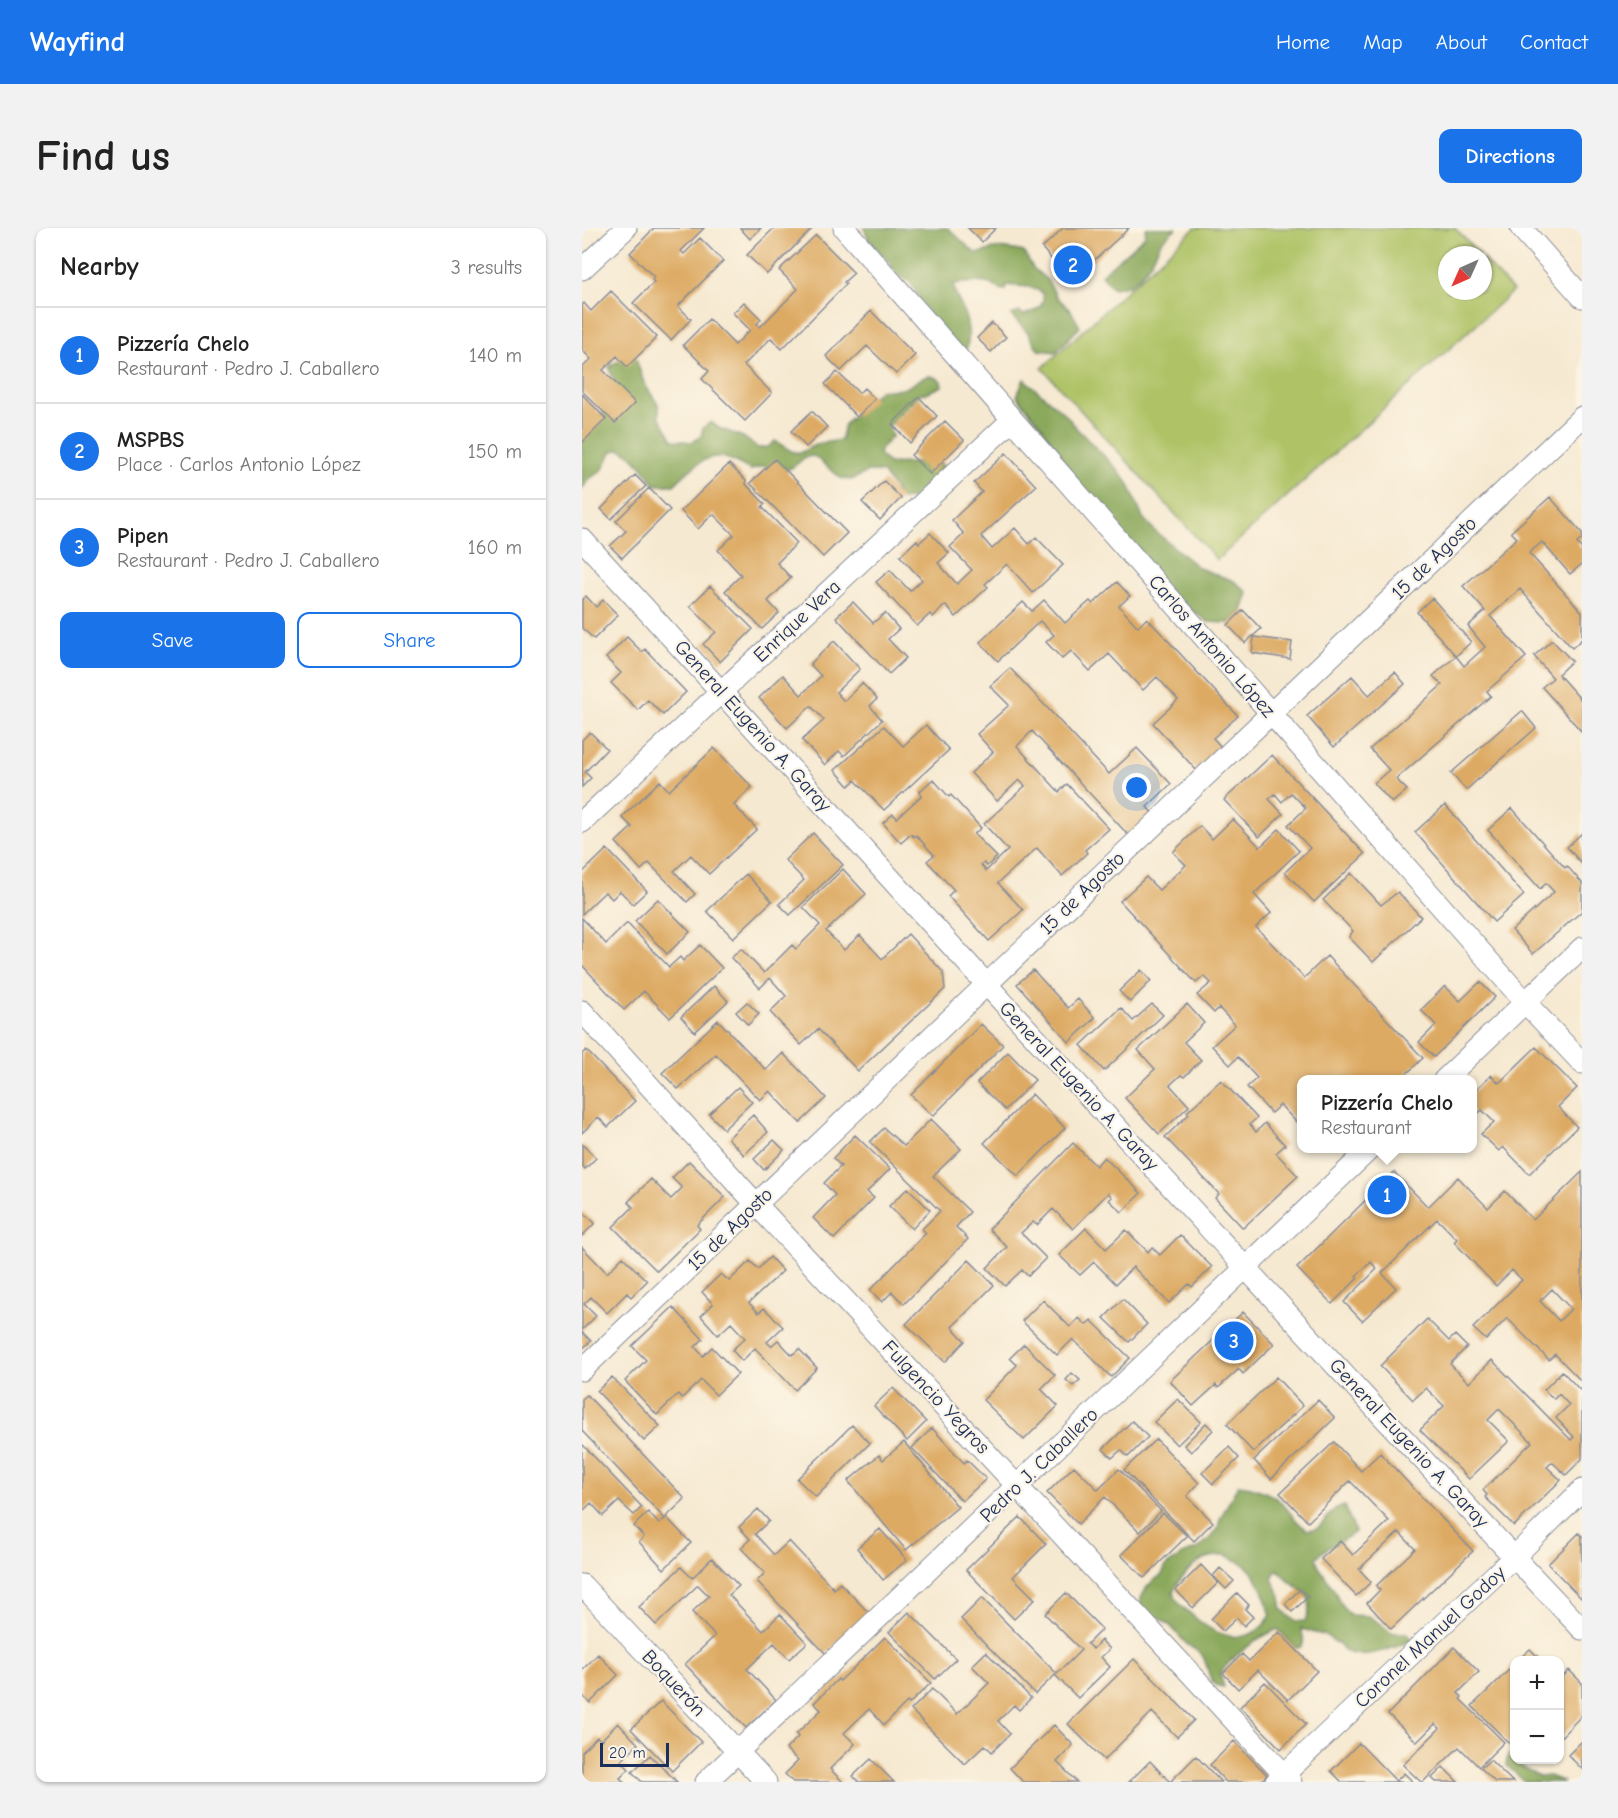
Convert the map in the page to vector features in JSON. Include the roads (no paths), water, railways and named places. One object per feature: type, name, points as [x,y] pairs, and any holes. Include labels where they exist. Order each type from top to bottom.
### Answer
[{"type":"street","points":[[582,269],[626,228]]},
{"type":"street","name":"Carlos Antonio López","points":[[844,228],[1525,1002],[1582,1063]]},
{"type":"street","points":[[1521,228],[1582,297]]},
{"type":"street","name":"15 de Agosto","points":[[582,1370],[1582,417]]},
{"type":"street","name":"Enrique Vera","points":[[582,822],[1012,420]]},
{"type":"street","name":"General Eugenio A. Garay","points":[[582,539],[986,985],[1582,1629]]},
{"type":"street","points":[[1449,1075],[1582,948]]},
{"type":"street","name":"Fulgencio Yegros","points":[[582,1011],[1284,1780]]},
{"type":"street","name":"Pedro J. Caballero","points":[[706,1782],[1367,1153]]},
{"type":"street","name":"Coronel Manuel Godoy","points":[[1284,1780],[1582,1490]]},
{"type":"street","name":"Boquerón","points":[[582,1585],[766,1782]]},
{"type":"place","name":"MSPBS","points":[[1073,265]]},
{"type":"place","name":"Pizzería Chelo","points":[[1387,1195]]},
{"type":"place","name":"Pipen","points":[[1234,1341]]}]
